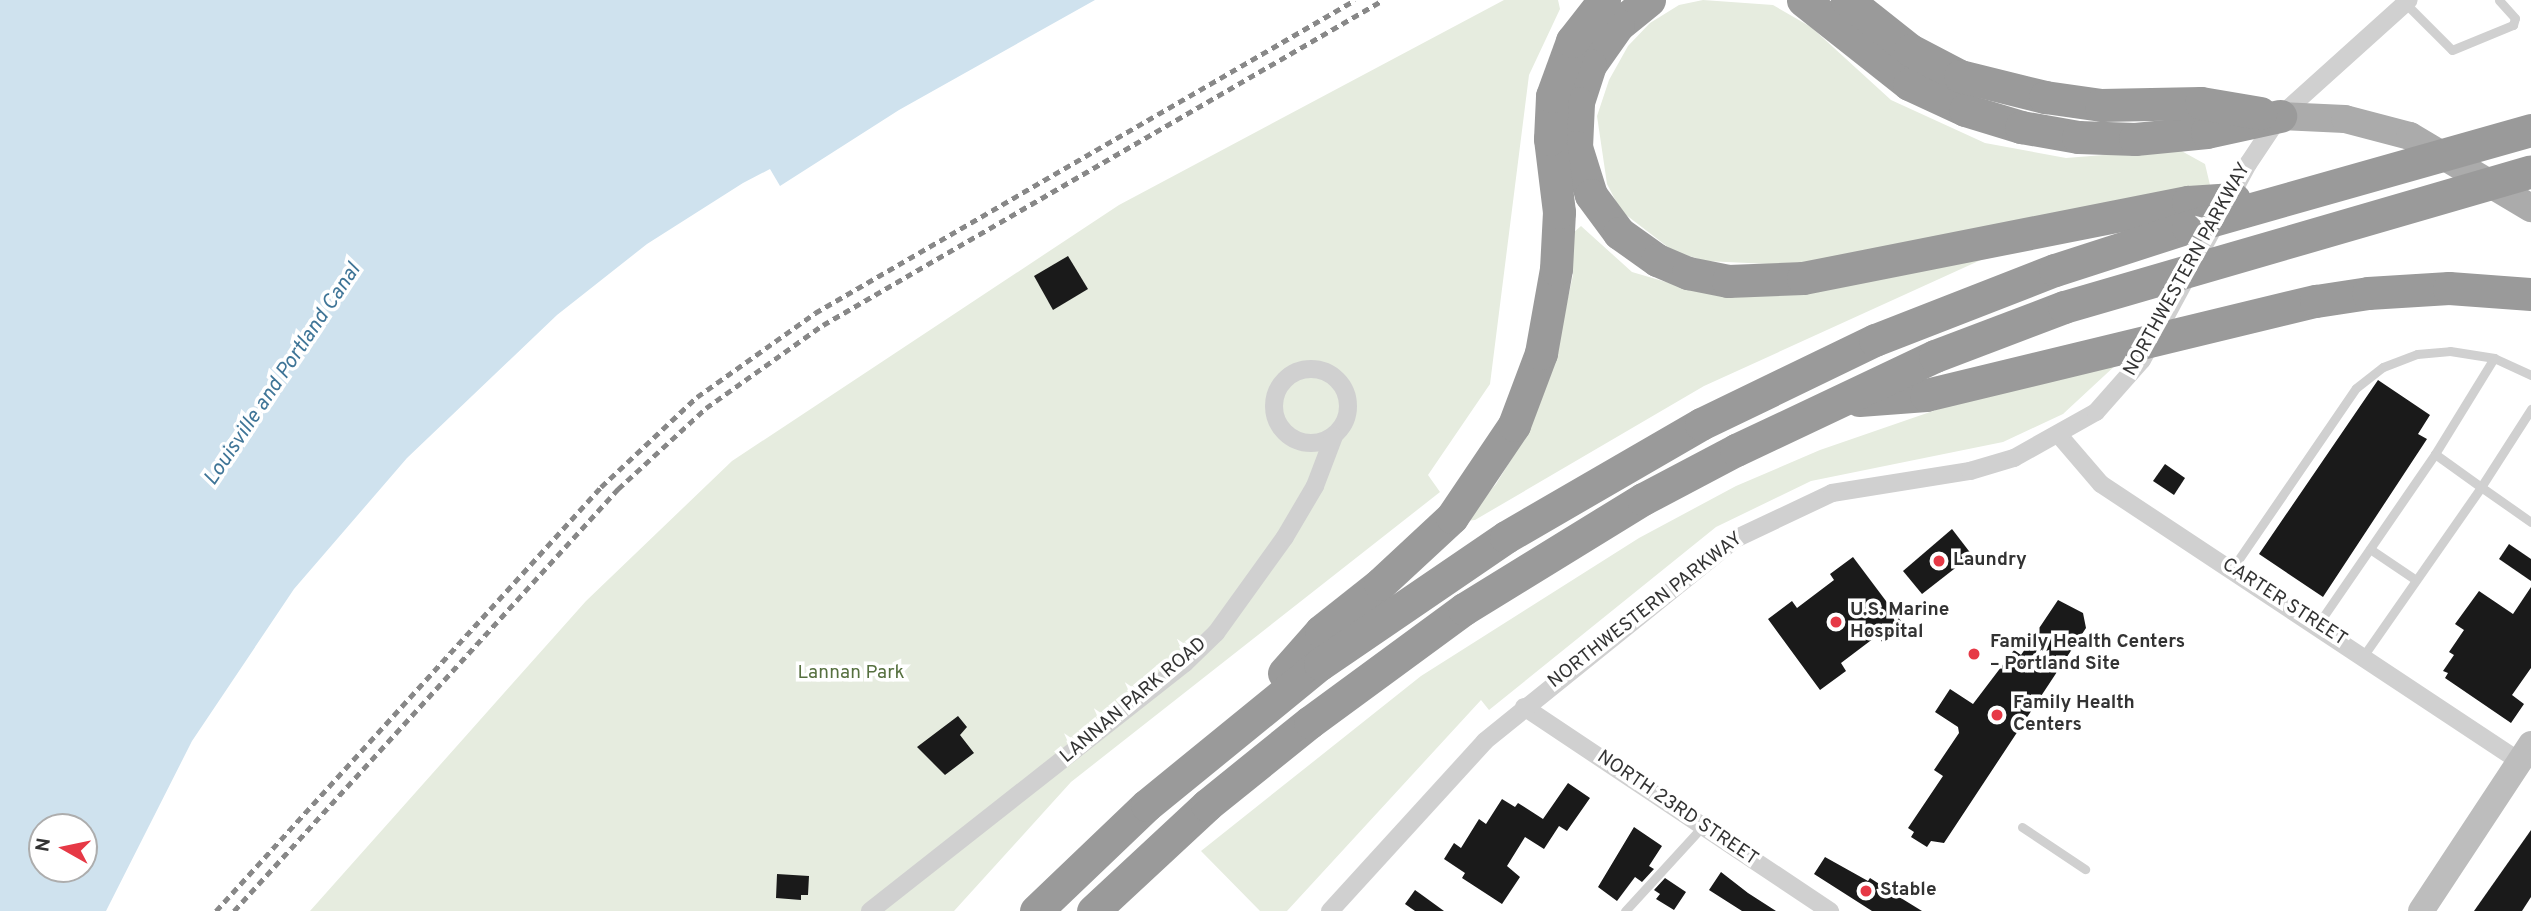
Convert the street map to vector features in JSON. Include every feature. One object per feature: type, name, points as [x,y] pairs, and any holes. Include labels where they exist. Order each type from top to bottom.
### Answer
[{"type":"highway","points":[[1231,734],[1321,631],[1408,560],[1452,517],[1514,425],[1541,353],[1554,287],[1559,232],[1550,128],[1554,85],[1572,41],[1604,0]]},
{"type":"highway","points":[[1649,0],[1618,25],[1590,65],[1578,103],[1576,146],[1586,183],[1604,216],[1629,243],[1670,267],[1728,281],[1803,278],[2188,202],[2300,195]]},
{"type":"highway","points":[[1803,0],[1909,84],[1965,110],[2021,127],[2078,137],[2135,139],[2190,134],[2280,116]]},
{"type":"highway","points":[[1847,0],[1910,50],[1961,76],[2045,97],[2101,105],[2200,103],[2280,116]]},
{"type":"highway","points":[[1036,911],[1128,822],[1231,734],[1410,599],[1539,516],[1667,442],[1875,340],[2112,251],[2531,130]]},
{"type":"highway","points":[[1093,911],[1258,763],[1464,609],[1643,499],[1935,356],[2116,291],[2531,171]]},
{"type":"highway","points":[[1839,402],[1926,395],[2062,361],[2368,293],[2449,288],[2531,294]]},
{"type":"main road","points":[[2280,116],[2345,119],[2410,136],[2531,208]]},
{"type":"street","name":"NORTHWESTERN PARKWAY","points":[[1330,911],[1485,741],[1737,538],[1769,519],[1832,493],[1970,471],[2014,458],[2096,412],[2142,360],[2248,164],[2280,116],[2407,2]]},
{"type":"street","name":"LANNAN PARK ROAD","points":[[870,911],[1185,663],[1216,633],[1285,537],[1315,486],[1334,436],[1343,427],[1349,403],[1339,381],[1318,369],[1306,369],[1285,380],[1278,390],[1275,415],[1288,436],[1311,444],[1334,436]]},
{"type":"street","name":"CARTER STREET","points":[[2058,434],[2102,484],[2364,655],[2525,752]]},
{"type":"street","name":"NORTH 23RD STREET","points":[[1524,707],[1830,911]]},
{"type":"street","points":[[2420,911],[2525,752]]},
{"type":"lane","points":[[2407,2],[2452,50],[2513,25],[2515,18],[2499,0]]},
{"type":"lane","points":[[2232,569],[2356,388],[2383,367],[2417,354],[2450,351],[2494,358],[2531,375]]},
{"type":"lane","points":[[2318,624],[2435,454],[2494,358]]},
{"type":"lane","points":[[2364,655],[2531,409]]},
{"type":"lane","points":[[2435,454],[2531,522]]},
{"type":"lane","points":[[2370,549],[2416,580]]},
{"type":"lane","points":[[1625,911],[1703,826]]},
{"type":"lane","points":[[2022,827],[2085,869]]},
{"type":"green space","name":"Lannan Park","points":[[1504,0],[1558,0],[1560,9],[1529,75],[1490,384],[1428,475],[1440,492],[1071,782],[954,911],[310,911],[586,601],[732,461],[1119,205]]},
{"type":"green space","points":[[1703,0],[1773,5],[1811,27],[1891,100],[1985,143],[2066,158],[2178,149],[2205,164],[2210,185],[1792,265],[1705,261],[1673,251],[1621,211],[1607,184],[1597,116],[1609,80],[1628,46],[1650,23],[1679,5]]},
{"type":"green space","points":[[1581,226],[1632,272],[1683,287],[1983,259],[1704,386],[1475,520],[1464,521],[1496,484],[1522,442],[1555,357],[1573,275],[1573,233]]},
{"type":"green space","points":[[2118,363],[2063,414],[2003,442],[1811,481],[1716,527],[1489,710],[1481,700],[1287,911],[1260,911],[1201,851],[1421,676],[1639,538],[1736,486],[1820,450],[1959,402]]},
{"type":"water","name":"Louisville and Portland Canal","points":[[0,0],[1095,0],[899,110],[780,186],[770,169],[743,183],[647,244],[557,315],[407,458],[294,589],[192,741],[106,911],[0,911]]},
{"type":"building","points":[[1068,256],[1088,289],[1053,310],[1034,276]]},
{"type":"building","points":[[2378,380],[2430,415],[2418,434],[2427,439],[2323,597],[2259,554]]},
{"type":"building","points":[[2165,464],[2185,478],[2174,495],[2153,481]]},
{"type":"building","name":"Laundry","points":[[1952,529],[1972,555],[1922,594],[1903,571]]},
{"type":"building","points":[[2509,544],[2531,559],[2531,581],[2499,559]]},
{"type":"building","name":"U.S. Marine Hospital","points":[[1853,557],[1904,625],[1882,642],[1878,635],[1841,663],[1846,671],[1820,690],[1768,619],[1792,601],[1797,608],[1834,580],[1830,574]]},
{"type":"building","points":[[2531,587],[2531,668],[2512,695],[2524,704],[2511,723],[2445,678],[2448,673],[2443,671],[2454,655],[2449,652],[2464,630],[2455,624],[2479,591],[2513,614]]},
{"type":"building","name":"Family Health Centers","points":[[2058,600],[2083,613],[2086,628],[1944,843],[1931,841],[1927,847],[1911,837],[1914,832],[1908,828],[1943,776],[1934,770],[1959,733],[1958,727],[1935,712],[1950,689],[1973,704],[2014,650],[2021,655]]},
{"type":"building","points":[[958,716],[967,727],[960,735],[974,753],[945,775],[917,747]]},
{"type":"building","points":[[1568,783],[1590,798],[1567,831],[1559,826],[1544,849],[1525,837],[1507,866],[1520,877],[1502,904],[1462,878],[1465,873],[1444,859],[1454,843],[1461,848],[1479,819],[1486,824],[1502,799],[1515,807],[1518,803],[1543,819]]},
{"type":"building","points":[[1634,827],[1662,846],[1649,866],[1654,869],[1642,882],[1635,877],[1617,901],[1598,887]]},
{"type":"building","points":[[2531,830],[2531,897],[2522,911],[2474,911]]},
{"type":"building","name":"Stable","points":[[1825,857],[1868,881],[1870,878],[1884,887],[1894,883],[1896,895],[1922,911],[1872,911],[1814,874]]},
{"type":"building","points":[[1721,872],[1776,911],[1742,911],[1709,890]]},
{"type":"building","points":[[777,874],[809,876],[808,895],[801,895],[801,900],[776,898]]},
{"type":"building","points":[[1665,878],[1686,892],[1674,910],[1656,899],[1660,894],[1654,890]]},
{"type":"building","points":[[1415,890],[1444,911],[1415,911],[1405,904]]},
{"type":"railway","points":[[216,911],[601,487],[697,397],[815,313],[1355,0]]},
{"type":"railway","points":[[234,911],[618,489],[706,408],[823,325],[1383,0]]},
{"type":"place","name":"Laundry","points":[[1939,561]]},
{"type":"place","name":"U.S. Marine Hospital","points":[[1836,622]]},
{"type":"place","name":"Family Health Centers – Portland Site","points":[[1974,654]]},
{"type":"place","name":"Family Health Centers","points":[[1997,715]]},
{"type":"place","name":"Stable","points":[[1866,891]]}]
